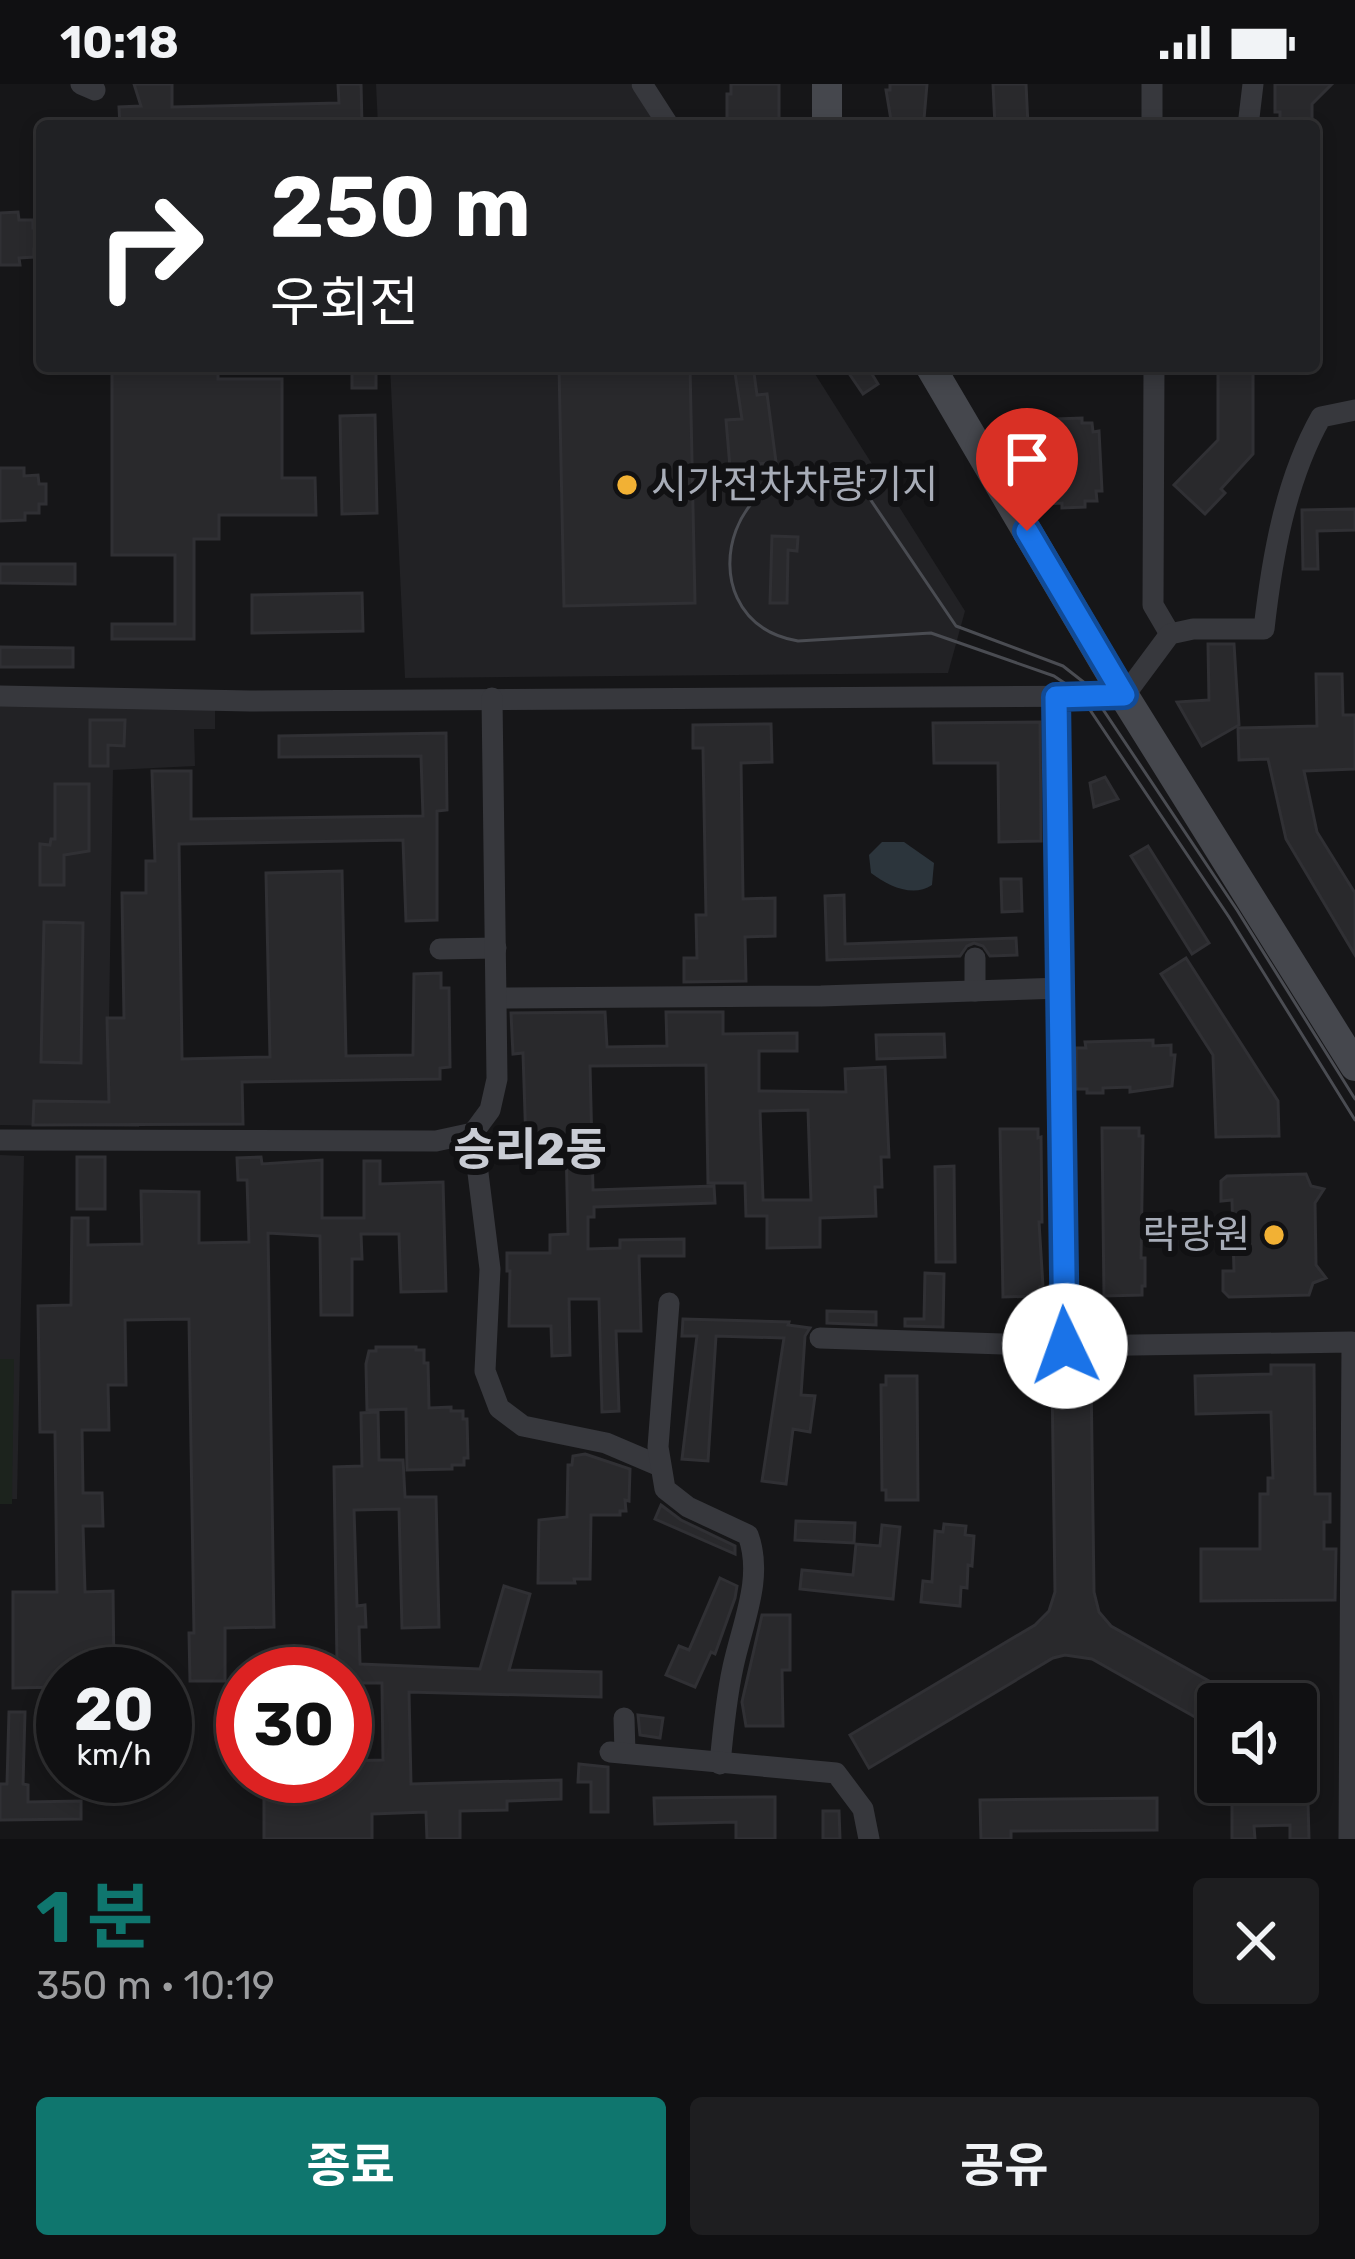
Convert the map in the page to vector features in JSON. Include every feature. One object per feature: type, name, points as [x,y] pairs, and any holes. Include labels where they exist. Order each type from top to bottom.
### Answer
[{"type":"main road","points":[[827,84],[827,120]]},
{"type":"main road","points":[[935,372],[1124,695],[1352,1054]]},
{"type":"street","points":[[642,84],[665,120]]},
{"type":"street","points":[[1151,84],[1152,120]]},
{"type":"street","points":[[1249,120],[1253,84]]},
{"type":"street","points":[[1154,372],[1153,605],[1170,634]]},
{"type":"street","points":[[0,696],[250,701],[1124,695],[1170,634],[1193,629],[1264,629],[1271,568],[1302,451],[1322,417],[1355,410]]},
{"type":"street","points":[[1056,697],[1065,1346]]},
{"type":"street","points":[[0,1140],[436,1141],[473,1133],[490,1110],[497,1079],[492,698]]},
{"type":"street","points":[[440,949],[496,948]]},
{"type":"street","points":[[975,958],[975,991]]},
{"type":"street","points":[[497,998],[1062,988]]},
{"type":"street","points":[[473,1133],[490,1269],[484,1371],[500,1408],[523,1426],[606,1443],[660,1466]]},
{"type":"street","points":[[669,1303],[658,1447],[665,1489],[688,1507],[748,1535],[755,1556],[751,1594],[724,1708],[720,1764]]},
{"type":"street","points":[[820,1338],[1065,1346],[1352,1342],[1349,1839]]},
{"type":"street","points":[[624,1718],[618,1752],[836,1773],[863,1809],[869,1839]]},
{"type":"shaded area","points":[[376,84],[631,84],[654,120],[378,120]]},
{"type":"shaded area","points":[[390,372],[814,372],[965,611],[948,673],[405,678]]},
{"type":"shaded area","points":[[0,686],[215,692],[215,729],[194,729],[195,766],[113,770],[108,1082],[139,1086],[139,1127],[0,1125]]},
{"type":"shaded area","points":[[882,842],[904,842],[934,863],[932,885],[909,890],[871,873],[869,855]]},
{"type":"shaded area","points":[[0,1155],[24,1156],[17,1499],[0,1499]]},
{"type":"shaded area","points":[[0,1359],[14,1359],[12,1504],[0,1504]]},
{"type":"building","points":[[134,84],[172,84],[172,107],[339,103],[338,84],[361,84],[362,120],[120,120],[119,107],[141,106]]},
{"type":"building","points":[[731,84],[779,84],[779,120],[727,120],[727,94],[731,94]]},
{"type":"building","points":[[890,84],[927,84],[924,119],[891,120],[886,90]]},
{"type":"building","points":[[993,84],[1026,84],[1028,120],[995,120]]},
{"type":"building","points":[[1275,84],[1332,84],[1312,104],[1312,120],[1280,120],[1280,112],[1275,112]]},
{"type":"building","points":[[18,212],[19,220],[33,220],[34,257],[19,258],[20,265],[0,265],[0,213]]},
{"type":"building","points":[[112,372],[218,372],[218,379],[282,379],[282,478],[315,478],[316,515],[219,515],[219,539],[194,539],[194,639],[112,639],[112,624],[175,624],[175,555],[112,555]]},
{"type":"building","points":[[352,372],[376,372],[376,388],[352,388]]},
{"type":"building","name":"시가전차차량기지","points":[[559,372],[690,372],[695,603],[564,606]]},
{"type":"building","points":[[735,372],[754,372],[757,395],[767,394],[776,462],[730,467],[726,420],[742,419]]},
{"type":"building","points":[[848,372],[871,372],[878,384],[863,394]]},
{"type":"building","points":[[1218,372],[1253,372],[1253,454],[1205,514],[1174,485],[1218,440]]},
{"type":"building","points":[[375,415],[377,513],[342,514],[340,416]]},
{"type":"building","points":[[1082,418],[1082,423],[1092,423],[1093,432],[1099,431],[1102,491],[1096,491],[1097,501],[1085,501],[1085,507],[1048,504],[1047,486],[1051,486],[1044,425],[1056,425],[1056,419]]},
{"type":"building","points":[[0,468],[24,468],[24,476],[38,475],[39,484],[46,484],[46,504],[39,504],[39,513],[25,513],[25,520],[0,521]]},
{"type":"building","points":[[1355,509],[1355,530],[1317,531],[1318,569],[1303,569],[1302,510]]},
{"type":"building","points":[[772,536],[798,537],[797,551],[788,550],[787,603],[770,603]]},
{"type":"building","points":[[0,564],[75,564],[75,584],[0,583]]},
{"type":"building","points":[[362,593],[363,631],[252,633],[252,595]]},
{"type":"building","points":[[1208,644],[1234,644],[1239,725],[1202,746],[1177,702],[1209,700]]},
{"type":"building","points":[[0,647],[73,648],[73,667],[0,667]]},
{"type":"building","points":[[1316,674],[1342,674],[1343,715],[1355,715],[1355,769],[1304,771],[1317,832],[1355,893],[1355,955],[1286,839],[1268,759],[1239,760],[1238,728],[1317,726]]},
{"type":"building","points":[[90,720],[125,720],[124,746],[108,745],[108,766],[90,766]]},
{"type":"building","points":[[1040,722],[1041,841],[999,842],[998,763],[934,763],[933,723]]},
{"type":"building","points":[[771,724],[772,762],[741,763],[743,899],[775,898],[775,936],[745,937],[746,981],[684,982],[684,958],[697,958],[696,915],[706,915],[703,748],[693,748],[693,725]]},
{"type":"building","points":[[446,733],[447,810],[437,811],[437,920],[406,921],[403,840],[179,844],[182,1059],[270,1057],[266,873],[342,871],[346,1056],[413,1055],[414,974],[441,973],[441,988],[449,988],[450,1067],[440,1068],[440,1079],[242,1082],[243,1124],[33,1125],[34,1101],[109,1102],[107,1018],[124,1018],[122,893],[146,893],[146,861],[155,861],[152,771],[191,771],[191,819],[423,816],[421,756],[279,757],[279,736]]},
{"type":"building","points":[[1105,777],[1118,799],[1094,807],[1090,783]]},
{"type":"building","points":[[55,784],[89,784],[89,851],[64,855],[64,885],[40,885],[40,844],[50,845],[55,839]]},
{"type":"building","points":[[1148,846],[1209,943],[1192,954],[1131,856]]},
{"type":"building","points":[[1001,879],[1021,879],[1022,911],[1002,912]]},
{"type":"building","points":[[844,895],[845,944],[1016,938],[1017,955],[990,956],[974,943],[960,956],[827,960],[825,896]]},
{"type":"building","points":[[44,922],[83,923],[81,1063],[41,1062]]},
{"type":"building","points":[[1186,958],[1278,1101],[1279,1136],[1216,1137],[1213,1055],[1161,974]]},
{"type":"building","points":[[605,1012],[607,1047],[667,1046],[666,1012],[723,1012],[723,1034],[797,1033],[797,1051],[759,1051],[759,1091],[846,1092],[845,1069],[885,1067],[889,1157],[881,1157],[876,1216],[820,1218],[820,1247],[767,1248],[767,1216],[746,1216],[745,1183],[708,1183],[706,1065],[590,1066],[593,1190],[714,1186],[715,1203],[594,1207],[594,1217],[588,1217],[588,1249],[620,1248],[620,1240],[684,1239],[684,1256],[639,1256],[641,1331],[616,1331],[619,1411],[602,1412],[599,1299],[569,1299],[570,1355],[552,1356],[551,1326],[509,1326],[507,1253],[550,1253],[550,1235],[568,1234],[566,1143],[526,1144],[523,1053],[513,1054],[511,1013]],"holes":[[[808,1110],[811,1200],[763,1200],[760,1111]]]},
{"type":"building","points":[[944,1034],[945,1057],[877,1059],[876,1035]]},
{"type":"building","points":[[1153,1040],[1153,1046],[1171,1045],[1171,1055],[1175,1055],[1172,1086],[1130,1092],[1130,1087],[1103,1088],[1103,1093],[1076,1089],[1076,1048],[1086,1048],[1085,1042]]},
{"type":"building","points":[[1102,1128],[1139,1128],[1143,1136],[1142,1295],[1104,1296]]},
{"type":"building","points":[[1000,1129],[1038,1129],[1041,1137],[1040,1296],[1003,1297]]},
{"type":"building","points":[[77,1157],[105,1157],[105,1209],[77,1209]]},
{"type":"building","points":[[261,1157],[262,1164],[322,1160],[322,1218],[364,1218],[364,1161],[380,1161],[380,1184],[443,1182],[446,1291],[401,1292],[399,1234],[361,1234],[362,1259],[352,1259],[352,1315],[321,1315],[320,1236],[268,1233],[274,1627],[225,1628],[225,1647],[216,1647],[216,1681],[192,1681],[189,1647],[189,1633],[194,1633],[189,1319],[125,1320],[126,1385],[108,1385],[109,1430],[82,1430],[83,1493],[102,1493],[103,1526],[83,1526],[85,1592],[113,1591],[114,1647],[36,1647],[36,1688],[13,1688],[13,1592],[57,1592],[55,1432],[40,1432],[38,1306],[71,1305],[72,1218],[88,1218],[88,1245],[142,1244],[141,1191],[199,1192],[199,1243],[249,1242],[247,1180],[238,1180],[237,1158]]},
{"type":"building","points":[[954,1166],[955,1262],[936,1262],[935,1167]]},
{"type":"building","name":"락랑원","points":[[1306,1174],[1311,1186],[1324,1189],[1315,1203],[1316,1265],[1326,1278],[1313,1283],[1309,1295],[1229,1297],[1223,1291],[1223,1271],[1234,1271],[1232,1200],[1221,1201],[1221,1181],[1227,1176]]},
{"type":"building","points":[[925,1273],[944,1274],[943,1327],[905,1326],[905,1319],[924,1319]]},
{"type":"building","points":[[827,1311],[876,1312],[876,1325],[827,1323]]},
{"type":"building","points":[[683,1319],[789,1322],[810,1328],[805,1336],[801,1395],[815,1396],[810,1432],[793,1429],[786,1484],[762,1481],[784,1338],[716,1336],[708,1461],[682,1459],[697,1336],[682,1336]]},
{"type":"building","points":[[376,1347],[424,1350],[429,1408],[451,1407],[451,1411],[463,1411],[467,1419],[464,1465],[407,1470],[406,1409],[367,1410],[366,1364],[369,1351]]},
{"type":"building","points":[[1271,1365],[1314,1365],[1315,1494],[1330,1494],[1324,1549],[1336,1549],[1335,1600],[1201,1601],[1201,1549],[1260,1549],[1260,1494],[1268,1494],[1268,1478],[1273,1478],[1271,1412],[1196,1414],[1195,1376],[1271,1374]]},
{"type":"building","points":[[886,1376],[917,1376],[918,1500],[886,1500],[886,1490],[882,1490],[881,1385],[886,1385]]},
{"type":"building","points":[[1052,1376],[1091,1376],[1094,1592],[1099,1612],[1111,1626],[1213,1683],[1197,1683],[1197,1718],[1092,1659],[1065,1655],[869,1768],[850,1735],[1035,1625],[1049,1611],[1055,1592]]},
{"type":"building","points":[[378,1412],[379,1460],[403,1460],[405,1497],[436,1497],[439,1627],[402,1628],[399,1509],[354,1510],[357,1606],[365,1605],[366,1627],[359,1627],[360,1647],[337,1647],[334,1467],[362,1466],[361,1413]]},
{"type":"building","points":[[585,1454],[630,1469],[626,1511],[591,1515],[590,1579],[538,1583],[539,1520],[567,1517],[568,1465],[573,1456]]},
{"type":"building","points":[[661,1505],[735,1546],[735,1554],[655,1519]]},
{"type":"building","points":[[796,1521],[855,1523],[854,1543],[795,1540]]},
{"type":"building","points":[[944,1524],[966,1526],[965,1535],[974,1536],[972,1566],[968,1565],[967,1588],[961,1587],[960,1606],[921,1602],[923,1581],[932,1582],[935,1531],[943,1532]]},
{"type":"building","points":[[882,1525],[900,1527],[893,1599],[800,1589],[802,1570],[853,1575],[856,1544],[880,1546]]},
{"type":"building","points":[[720,1578],[737,1586],[735,1598],[715,1654],[711,1652],[695,1687],[666,1675],[679,1646],[689,1650]]},
{"type":"building","points":[[504,1586],[530,1594],[509,1670],[601,1672],[601,1697],[409,1692],[411,1784],[561,1780],[561,1799],[507,1801],[507,1810],[460,1811],[460,1839],[427,1839],[426,1812],[372,1814],[372,1839],[264,1839],[264,1803],[372,1803],[372,1760],[383,1760],[382,1683],[372,1683],[372,1664],[480,1669]]},
{"type":"building","points":[[762,1615],[790,1615],[790,1670],[782,1670],[783,1726],[746,1726],[742,1702]]},
{"type":"building","points":[[9,1712],[25,1712],[23,1784],[28,1785],[28,1802],[81,1803],[81,1819],[0,1820],[0,1784],[7,1784]]},
{"type":"building","points":[[638,1715],[663,1718],[660,1738],[640,1735]]},
{"type":"building","points":[[579,1764],[608,1767],[608,1812],[591,1812],[591,1782],[578,1782]]},
{"type":"building","points":[[775,1797],[775,1839],[736,1839],[736,1822],[655,1824],[654,1798]]},
{"type":"building","points":[[1157,1798],[1157,1830],[1011,1831],[1011,1839],[981,1839],[980,1800]]},
{"type":"building","points":[[1308,1803],[1309,1839],[1290,1839],[1290,1825],[1254,1826],[1255,1839],[1232,1839],[1232,1804]]},
{"type":"building","points":[[823,1811],[839,1811],[840,1839],[823,1839]]},
{"type":"tram line","points":[[1355,1099],[1237,910],[1086,684],[1063,666],[956,626],[866,493],[821,477],[783,481],[754,501],[736,530],[730,564],[737,598],[759,625],[798,641],[931,633],[1054,676],[1078,692],[1229,917],[1355,1120]]},
{"type":"place","name":"시가전차차량기지","points":[[627,485]]},
{"type":"place","name":"락랑원","points":[[1274,1235]]},
{"type":"district","name":"승리2동","points":[[530,1149]]},
{"type":"route","points":[[1027,531],[1124,695],[1056,697],[1065,1346]]}]
